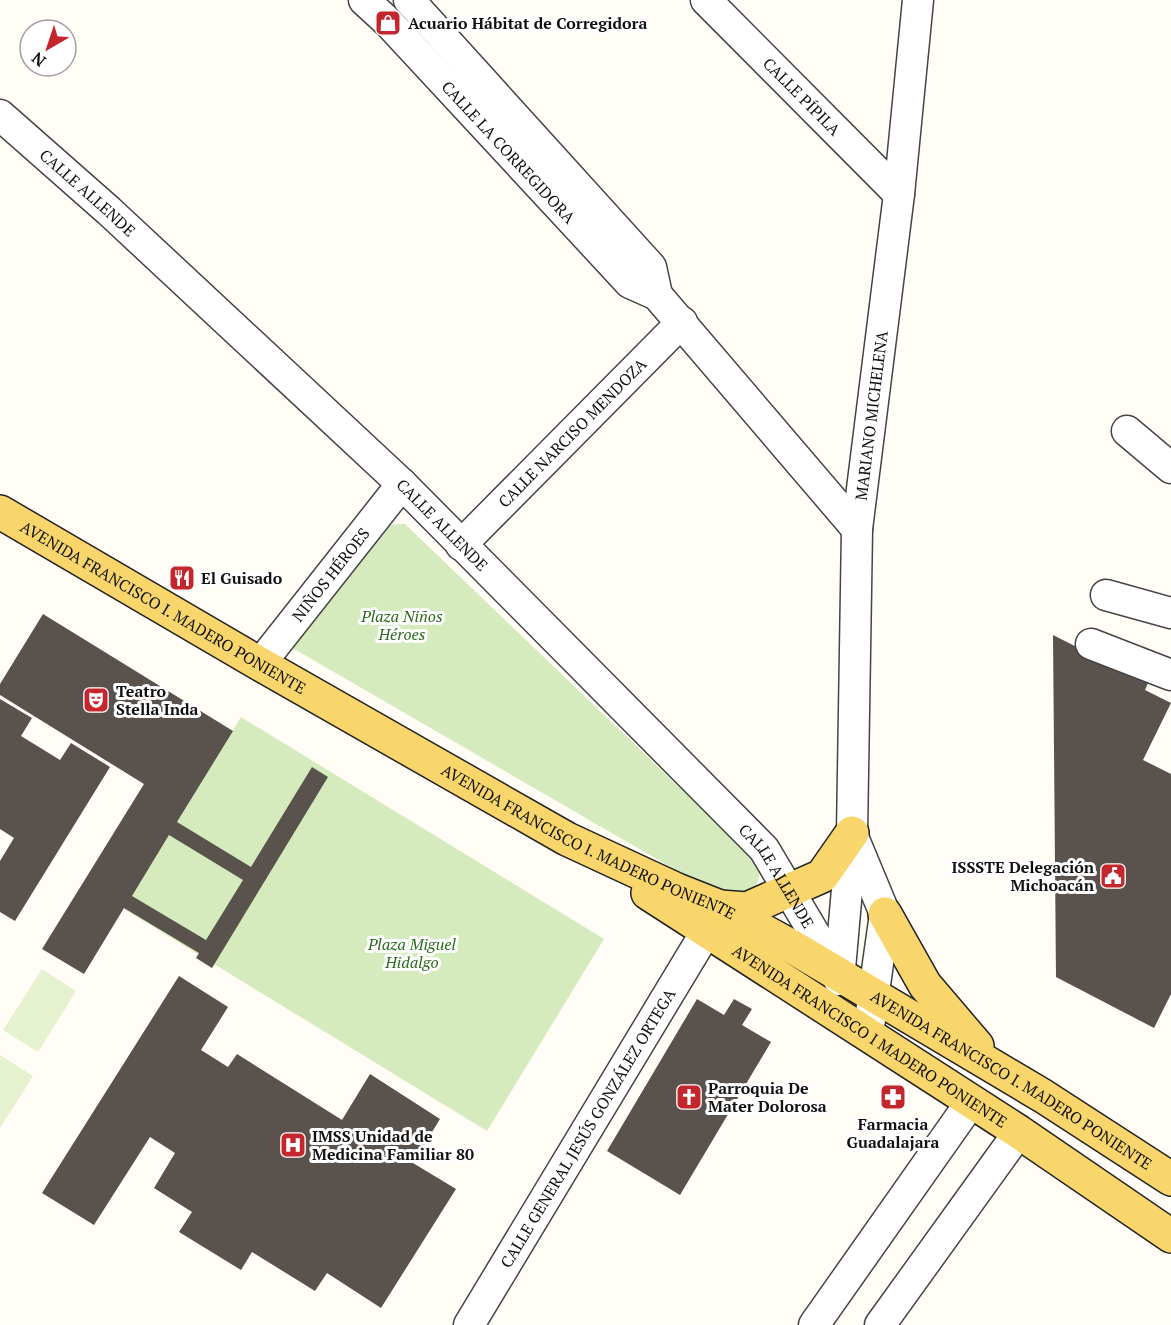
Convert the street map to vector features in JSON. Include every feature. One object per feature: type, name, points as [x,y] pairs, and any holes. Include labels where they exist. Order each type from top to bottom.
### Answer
[{"type":"main road","name":"AVENIDA FRANCISCO I. MADERO PONIENTE","points":[[2,517],[567,839],[677,890],[713,920],[840,975],[1043,1096],[1171,1179]]},
{"type":"main road","points":[[713,920],[747,909],[822,876],[852,833]]},
{"type":"main road","points":[[885,914],[925,985],[978,1047],[1043,1096]]},
{"type":"main road","name":"AVENIDA FRANCISCO I MADERO PONIENTE","points":[[713,920],[836,1014],[1019,1132],[1171,1236]]},
{"type":"street","name":"CALLE LA CORREGIDORA","points":[[364,0],[389,23],[630,283],[657,295],[857,529]]},
{"type":"street","name":"CALLE LA CORREGIDORA","points":[[409,0],[651,267],[657,295]]},
{"type":"street","name":"CALLE PÍPILA","points":[[706,0],[899,194]]},
{"type":"street","name":"MARIANO MICHELENA","points":[[836,1014],[852,833],[857,529],[899,194],[918,0]]},
{"type":"street","name":"CALLE ALLENDE","points":[[0,115],[109,211],[402,484],[764,849],[840,975]]},
{"type":"street","name":"CALLE NARCISO MENDOZA","points":[[461,545],[682,322]]},
{"type":"street","points":[[1127,431],[1171,468]]},
{"type":"street","name":"NIÑOS HÉROES","points":[[260,664],[402,484]]},
{"type":"street","points":[[1106,595],[1171,613]]},
{"type":"street","points":[[1091,644],[1171,675]]},
{"type":"street","name":"MARIANO MICHELENA","points":[[852,833],[885,914],[868,1034]]},
{"type":"street","name":"CALLE GENERAL JESÚS GONZÁLEZ ORTEGA","points":[[469,1325],[713,920]]},
{"type":"street","points":[[814,1325],[971,1102]]},
{"type":"street","points":[[880,1325],[1019,1132]]},
{"type":"green space","name":"Plaza Niños Héroes","points":[[405,524],[752,857],[759,869],[759,875],[756,886],[747,896],[741,900],[686,876],[289,646],[384,525]]},
{"type":"green space","name":"Plaza Miguel Hidalgo","points":[[241,717],[604,939],[487,1131],[124,909]]},
{"type":"green space","points":[[42,969],[76,991],[38,1052],[3,1030]]},
{"type":"green space","points":[[0,1055],[33,1076],[0,1128]]},
{"type":"building","points":[[43,614],[233,731],[177,822],[251,867],[312,767],[328,777],[212,968],[196,958],[199,953],[124,908],[84,974],[42,949],[144,784],[0,695],[0,684]],"holes":[[[169,835],[243,880],[206,940],[132,896]]]},
{"type":"building","name":"ISSSTE Delegación Michoacán","points":[[1053,635],[1148,683],[1145,690],[1171,703],[1143,760],[1171,774],[1171,994],[1154,1028],[1056,977]]},
{"type":"building","points":[[0,699],[32,718],[21,736],[60,760],[71,743],[110,767],[15,921],[0,912],[0,861],[14,838],[0,829]]},
{"type":"building","name":"IMSS Unidad de Medicina Familiar 80","points":[[179,976],[228,1007],[201,1050],[228,1067],[237,1054],[342,1120],[370,1074],[440,1119],[413,1163],[456,1189],[381,1308],[327,1273],[315,1291],[252,1252],[241,1270],[179,1232],[192,1212],[154,1188],[175,1153],[150,1137],[94,1225],[42,1193]]},
{"type":"building","name":"Parroquia De Mater Dolorosa","points":[[697,999],[724,1015],[734,999],[752,1009],[742,1025],[771,1042],[680,1195],[607,1151]]},
{"type":"place","name":"Acuario Hábitat de Corregidora","points":[[388,23]]},
{"type":"place","name":"El Guisado","points":[[182,578]]},
{"type":"place","name":"Teatro Stella Inda","points":[[96,700]]},
{"type":"place","name":"ISSSTE Delegación Michoacán","points":[[1113,876]]},
{"type":"place","name":"Parroquia De Mater Dolorosa","points":[[689,1097]]},
{"type":"place","name":"Farmacia Guadalajara","points":[[893,1097]]},
{"type":"place","name":"IMSS Unidad de Medicina Familiar 80","points":[[293,1145]]}]
